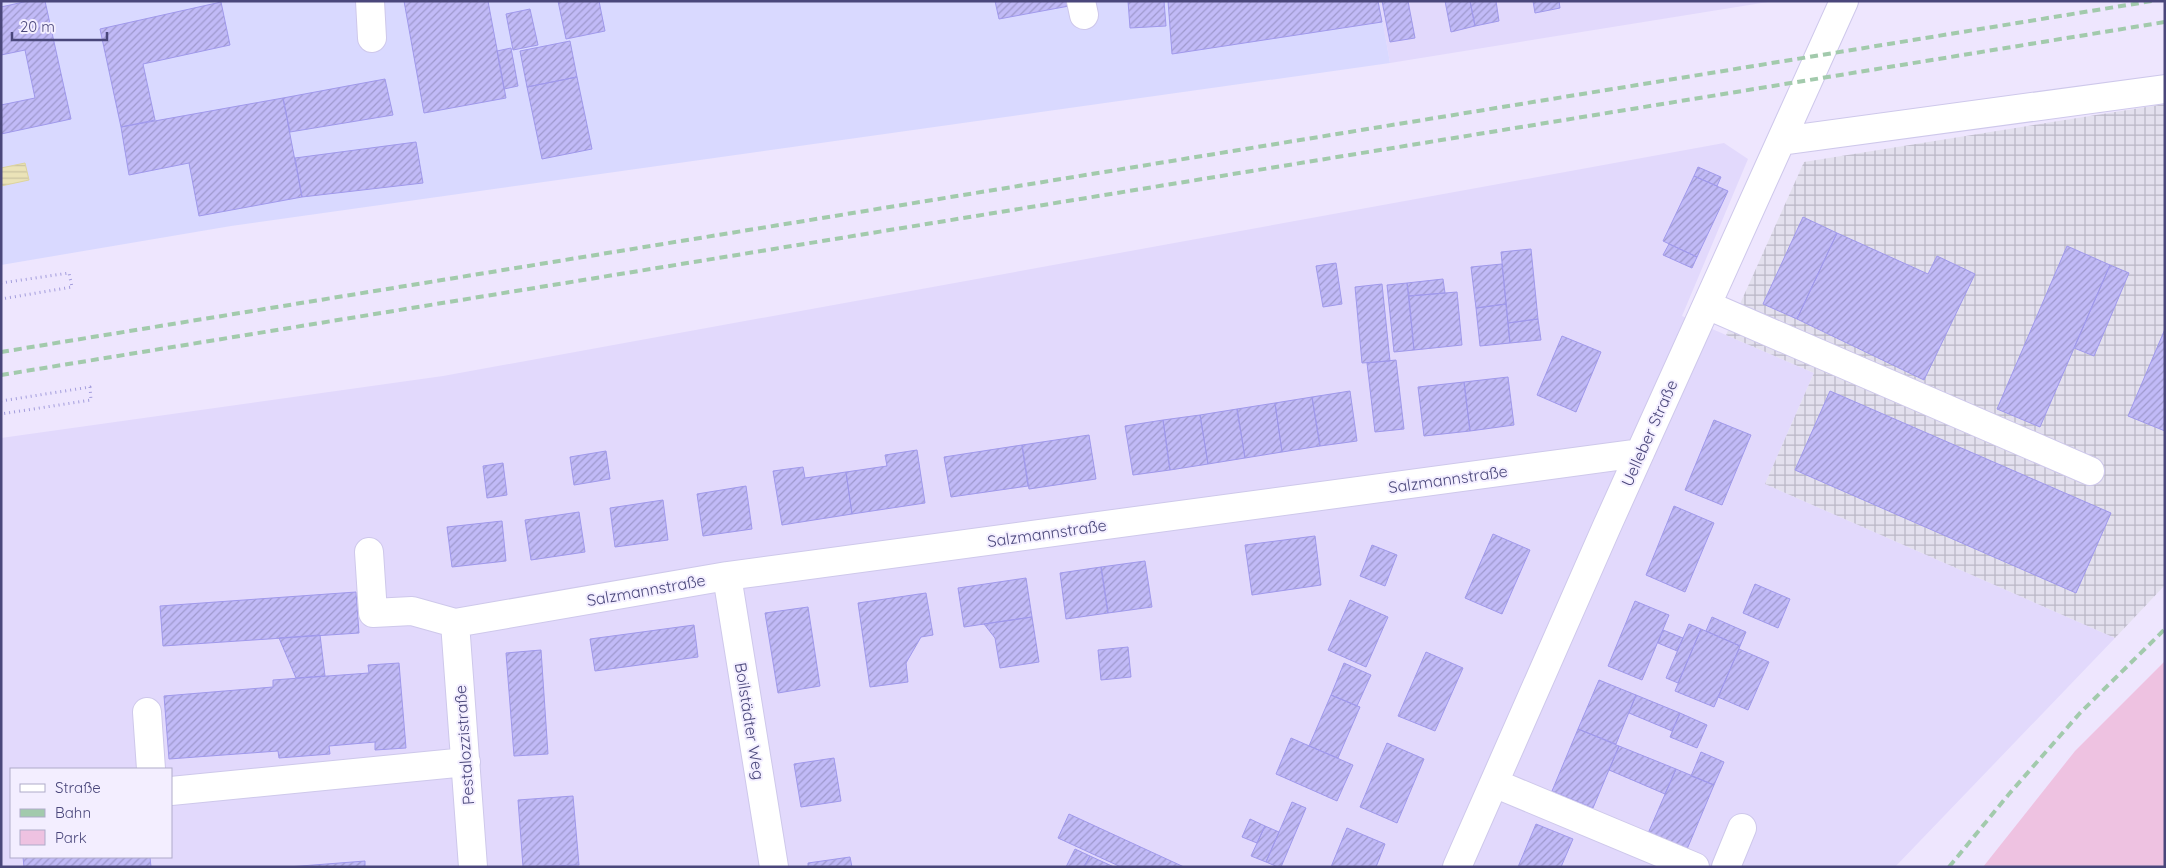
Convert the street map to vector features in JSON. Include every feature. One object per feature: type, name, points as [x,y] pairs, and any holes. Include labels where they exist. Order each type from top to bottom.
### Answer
[{"type":"street","points":[[370,1],[372,38]]},
{"type":"street","name":"Uelleber Straße","points":[[1457,867],[1640,453],[1844,1]]},
{"type":"street","points":[[1781,141],[2165,89]]},
{"type":"street","points":[[1707,305],[2090,471]]},
{"type":"street","name":"Salzmannstraße","points":[[455,623],[727,576],[1640,453]]},
{"type":"street","points":[[370,552],[374,612],[412,611],[455,623]]},
{"type":"street","name":"Boilstädter Weg","points":[[727,576],[774,867]]},
{"type":"street","name":"Pestalozzistraße","points":[[455,623],[473,867]]},
{"type":"street","points":[[146,712],[151,768]]},
{"type":"street","points":[[172,791],[466,762]]},
{"type":"street","points":[[1494,783],[1695,867]]},
{"type":"street","points":[[1726,867],[1742,828]]},
{"type":"path","points":[[1,283],[69,273],[72,287],[1,298]]},
{"type":"path","points":[[1,401],[90,387],[92,400],[1,414]]},
{"type":"shaded area","points":[[1,1],[1379,1],[1390,63],[231,226],[1,265]]},
{"type":"shaded area","points":[[1379,1],[1774,1],[1390,63]]},
{"type":"shaded area","points":[[2165,104],[2165,585],[2115,638],[1765,484],[1814,373],[1726,335],[1804,162]]},
{"type":"shaded area","points":[[1724,143],[1748,159],[1682,316],[1814,373],[1765,484],[2115,638],[1895,867],[1,867],[1,438],[443,376]]},
{"type":"shaded area","points":[[25,163],[29,180],[1,186],[1,168]]},
{"type":"green space","points":[[2165,661],[2165,867],[1983,867],[2075,751]]},
{"type":"building","points":[[28,1],[45,1],[71,119],[1,134],[1,105],[35,98],[25,50],[1,55],[1,7]]},
{"type":"building","points":[[404,1],[488,1],[506,98],[424,113]]},
{"type":"building","points":[[558,1],[599,1],[605,31],[566,39]]},
{"type":"building","points":[[995,1],[1068,1],[1069,6],[999,19]]},
{"type":"building","points":[[1128,1],[1164,1],[1166,26],[1130,28]]},
{"type":"building","points":[[1168,1],[1378,1],[1382,22],[1172,54]]},
{"type":"building","points":[[1382,1],[1408,1],[1415,38],[1390,42]]},
{"type":"building","points":[[1445,1],[1470,1],[1475,26],[1451,32]]},
{"type":"building","points":[[1470,1],[1496,1],[1499,21],[1475,26]]},
{"type":"building","points":[[1533,1],[1559,1],[1560,8],[1535,13]]},
{"type":"building","points":[[221,2],[230,45],[143,64],[155,120],[121,127],[100,29]]},
{"type":"building","points":[[530,9],[538,45],[513,50],[506,14]]},
{"type":"building","points":[[570,41],[577,77],[527,87],[520,51]]},
{"type":"building","points":[[511,48],[518,86],[504,89],[497,51]]},
{"type":"building","points":[[577,77],[592,149],[542,159],[527,87]]},
{"type":"building","points":[[385,79],[393,115],[290,132],[283,98]]},
{"type":"building","points":[[283,98],[302,197],[199,216],[189,163],[129,175],[121,127]]},
{"type":"building","points":[[416,142],[423,183],[302,197],[295,158]]},
{"type":"building","points":[[1698,167],[1721,177],[1717,186],[1694,176]]},
{"type":"building","points":[[1694,176],[1728,191],[1697,257],[1663,241]]},
{"type":"building","points":[[1803,217],[1837,233],[1797,319],[1763,304]]},
{"type":"building","points":[[1837,233],[1928,274],[1937,256],[1975,274],[1924,380],[1797,319]]},
{"type":"building","points":[[1669,244],[1697,257],[1692,268],[1663,255]]},
{"type":"building","points":[[2067,246],[2110,265],[2040,427],[1997,409]]},
{"type":"building","points":[[1531,249],[1538,319],[1508,323],[1501,252]]},
{"type":"building","points":[[1336,263],[1342,304],[1323,307],[1316,266]]},
{"type":"building","points":[[1502,264],[1506,304],[1476,308],[1471,267]]},
{"type":"building","points":[[2110,265],[2129,273],[2094,356],[2074,348]]},
{"type":"building","points":[[1443,279],[1445,293],[1409,296],[1407,283]]},
{"type":"building","points":[[1407,283],[1414,350],[1394,352],[1387,285]]},
{"type":"building","points":[[1382,284],[1390,361],[1362,363],[1355,287]]},
{"type":"building","points":[[1457,292],[1462,345],[1414,350],[1409,296]]},
{"type":"building","points":[[1506,304],[1510,343],[1480,346],[1476,308]]},
{"type":"building","points":[[1538,319],[1541,340],[1510,343],[1508,323]]},
{"type":"building","points":[[2165,329],[2165,431],[2128,416]]},
{"type":"building","points":[[1562,336],[1601,352],[1576,412],[1537,395]]},
{"type":"building","points":[[1396,360],[1404,429],[1375,432],[1367,363]]},
{"type":"building","points":[[1508,377],[1514,425],[1470,431],[1464,382]]},
{"type":"building","points":[[1464,382],[1470,431],[1424,436],[1418,387]]},
{"type":"building","points":[[1350,391],[1357,441],[1320,446],[1312,397]]},
{"type":"building","points":[[1830,391],[2111,513],[2076,593],[1795,470]]},
{"type":"building","points":[[1312,397],[1320,446],[1282,452],[1275,403]]},
{"type":"building","points":[[1275,403],[1282,452],[1245,458],[1237,409]]},
{"type":"building","points":[[1237,409],[1245,458],[1208,464],[1200,415]]},
{"type":"building","points":[[1200,415],[1208,464],[1170,470],[1163,420]]},
{"type":"building","points":[[1163,420],[1170,470],[1133,475],[1125,426]]},
{"type":"building","points":[[1714,420],[1751,435],[1722,505],[1685,490]]},
{"type":"building","points":[[1089,435],[1096,479],[1029,489],[1022,445]]},
{"type":"building","points":[[1022,445],[1028,486],[951,497],[944,457]]},
{"type":"building","points":[[917,450],[925,503],[852,514],[846,472],[887,466],[885,455]]},
{"type":"building","points":[[606,451],[610,479],[574,485],[570,457]]},
{"type":"building","points":[[503,463],[507,495],[487,498],[483,466]]},
{"type":"building","points":[[803,467],[805,478],[846,472],[852,514],[782,525],[773,471]]},
{"type":"building","points":[[746,486],[752,529],[703,536],[697,494]]},
{"type":"building","points":[[663,500],[668,540],[615,547],[610,508]]},
{"type":"building","points":[[1674,506],[1714,523],[1685,592],[1646,575]]},
{"type":"building","points":[[579,512],[585,552],[531,560],[525,520]]},
{"type":"building","points":[[502,521],[506,561],[452,567],[447,527]]},
{"type":"building","points":[[1493,534],[1530,550],[1502,614],[1465,598]]},
{"type":"building","points":[[1315,536],[1321,585],[1252,595],[1245,545]]},
{"type":"building","points":[[1372,545],[1397,555],[1385,586],[1360,576]]},
{"type":"building","points":[[1145,561],[1152,607],[1108,613],[1101,567]]},
{"type":"building","points":[[1101,567],[1108,613],[1066,619],[1060,573]]},
{"type":"building","points":[[1026,578],[1032,617],[964,627],[958,588]]},
{"type":"building","points":[[1755,584],[1790,599],[1778,628],[1743,613]]},
{"type":"building","points":[[356,592],[359,633],[163,646],[160,606]]},
{"type":"building","points":[[926,593],[933,635],[921,637],[906,663],[908,682],[870,687],[858,603]]},
{"type":"building","points":[[1350,600],[1388,617],[1366,667],[1328,650]]},
{"type":"building","points":[[1635,601],[1669,615],[1642,680],[1608,666]]},
{"type":"building","points":[[808,607],[820,686],[778,693],[765,613]]},
{"type":"building","points":[[1032,617],[1039,662],[1000,668],[995,638],[984,624]]},
{"type":"building","points":[[1712,617],[1746,632],[1740,646],[1706,631]]},
{"type":"building","points":[[1689,624],[1701,629],[1678,683],[1666,678]]},
{"type":"building","points":[[694,625],[698,657],[595,671],[590,639]]},
{"type":"building","points":[[1701,629],[1740,646],[1714,707],[1675,691]]},
{"type":"building","points":[[1663,630],[1683,638],[1677,651],[1658,643]]},
{"type":"building","points":[[320,635],[325,676],[296,678],[279,638]]},
{"type":"building","points":[[1128,647],[1131,677],[1101,680],[1098,650]]},
{"type":"building","points":[[1739,649],[1769,662],[1748,710],[1718,697]]},
{"type":"building","points":[[541,650],[548,754],[514,756],[506,653]]},
{"type":"building","points":[[1426,652],[1463,668],[1435,731],[1398,716]]},
{"type":"building","points":[[399,663],[406,748],[375,750],[375,742],[329,746],[330,754],[279,758],[278,751],[169,759],[164,696],[273,687],[273,680],[369,673],[368,665]]},
{"type":"building","points":[[1344,663],[1371,675],[1357,706],[1331,695]]},
{"type":"building","points":[[1599,680],[1636,695],[1616,744],[1578,729]]},
{"type":"building","points":[[1331,695],[1360,707],[1338,758],[1309,746]]},
{"type":"building","points":[[1636,695],[1680,713],[1672,731],[1629,713]]},
{"type":"building","points":[[1680,713],[1707,725],[1697,748],[1670,737]]},
{"type":"building","points":[[1578,729],[1619,746],[1593,808],[1552,791]]},
{"type":"building","points":[[1291,738],[1353,765],[1337,801],[1276,774]]},
{"type":"building","points":[[1387,743],[1424,759],[1397,823],[1360,807]]},
{"type":"building","points":[[1619,746],[1676,769],[1665,794],[1609,770]]},
{"type":"building","points":[[1701,752],[1724,762],[1714,785],[1691,776]]},
{"type":"building","points":[[834,758],[841,801],[801,807],[794,764]]},
{"type":"building","points":[[1676,769],[1714,785],[1685,854],[1646,838]]},
{"type":"building","points":[[573,796],[579,865],[523,867],[518,800]]},
{"type":"building","points":[[1292,802],[1306,808],[1281,867],[1278,867],[1266,862]]},
{"type":"building","points":[[1069,814],[1184,867],[1121,867],[1058,838]]},
{"type":"building","points":[[1250,819],[1265,826],[1257,843],[1242,837]]},
{"type":"building","points":[[1536,824],[1573,839],[1561,867],[1518,867]]},
{"type":"building","points":[[1265,826],[1279,832],[1266,862],[1251,856]]},
{"type":"building","points":[[1347,828],[1385,844],[1376,867],[1331,867]]},
{"type":"building","points":[[1075,849],[1090,856],[1084,867],[1066,867]]},
{"type":"building","points":[[1090,856],[1114,867],[1084,867]]},
{"type":"building","points":[[850,857],[852,867],[808,867],[808,863]]},
{"type":"building","points":[[23,858],[150,858],[151,867],[24,867]]},
{"type":"building","points":[[365,861],[365,867],[288,867]]},
{"type":"railway","points":[[1,352],[2152,1]]},
{"type":"railway","points":[[1,375],[2165,22]]},
{"type":"railway","points":[[1949,867],[2009,794],[2080,713],[2165,629]]}]
